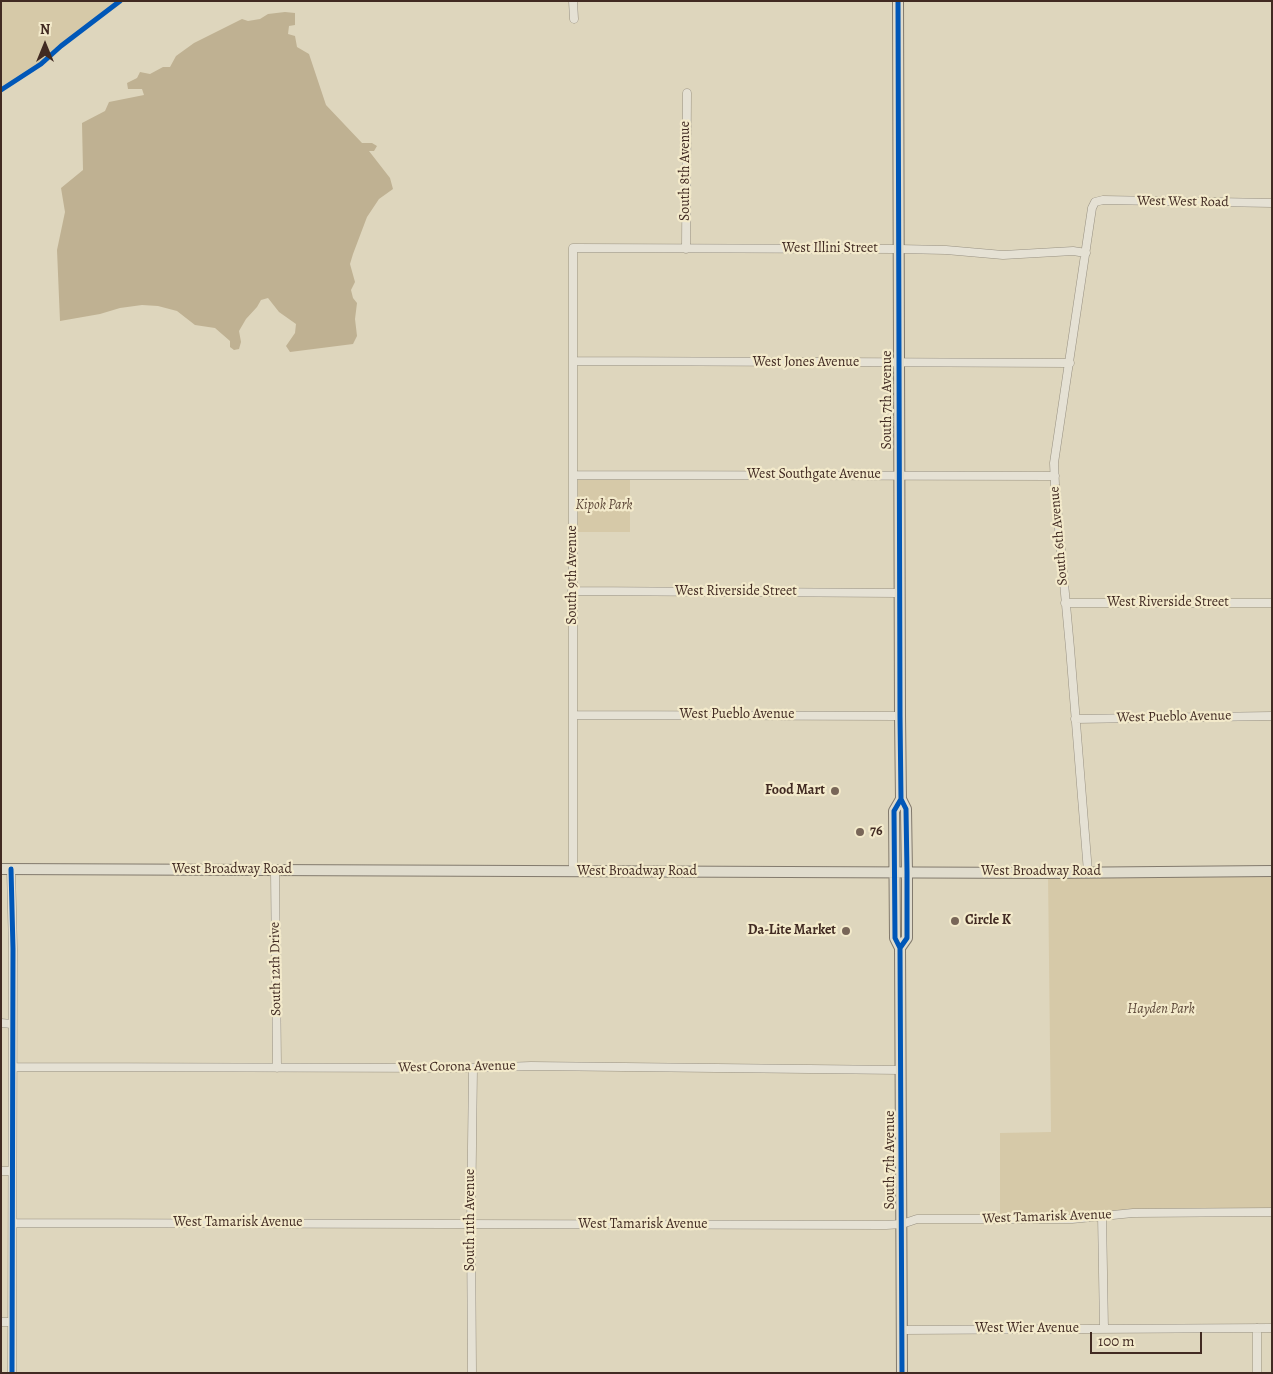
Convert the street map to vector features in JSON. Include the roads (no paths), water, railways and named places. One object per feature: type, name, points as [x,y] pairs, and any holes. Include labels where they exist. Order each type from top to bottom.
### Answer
[{"type":"main road","name":"South 7th Avenue","points":[[898,1],[900,716],[901,799],[906,809],[907,872],[907,938],[900,948]]},
{"type":"main road","name":"South 7th Avenue","points":[[901,799],[894,811],[895,938],[900,948],[902,1373]]},
{"type":"main road","name":"West Broadway Road","points":[[6,869],[574,872],[1272,871]]},
{"type":"street","points":[[573,1],[574,19]]},
{"type":"street","name":"South 8th Avenue","points":[[686,249],[687,93]]},
{"type":"street","name":"West West Road","points":[[1095,202],[1103,200],[1272,203]]},
{"type":"street","name":"South 6th Avenue","points":[[1088,872],[1054,476],[1095,202]]},
{"type":"street","name":"West Illini Street","points":[[573,248],[899,249],[946,250],[1003,255],[1073,251],[1086,253]]},
{"type":"street","name":"South 9th Avenue","points":[[573,248],[572,591],[574,872]]},
{"type":"street","name":"West Jones Avenue","points":[[573,361],[899,364],[1070,363]]},
{"type":"street","name":"West Southgate Avenue","points":[[573,475],[1054,476]]},
{"type":"street","name":"West Riverside Street","points":[[572,591],[899,594]]},
{"type":"street","name":"West Riverside Street","points":[[1065,603],[1272,603]]},
{"type":"street","name":"West Pueblo Avenue","points":[[573,715],[900,716]]},
{"type":"street","name":"West Pueblo Avenue","points":[[1076,719],[1272,716]]},
{"type":"street","points":[[6,869],[13,1067],[12,1373]]},
{"type":"street","name":"South 12th Drive","points":[[275,871],[277,1068]]},
{"type":"street","points":[[1,1024],[12,1024]]},
{"type":"street","name":"West Corona Avenue","points":[[13,1067],[472,1068],[531,1066],[901,1070]]},
{"type":"street","name":"South 11th Avenue","points":[[472,1068],[470,1225],[472,1373]]},
{"type":"street","points":[[1,1171],[12,1171]]},
{"type":"street","name":"West Tamarisk Avenue","points":[[13,1223],[858,1225],[902,1224],[917,1219],[1072,1219],[1132,1213],[1272,1212]]},
{"type":"street","points":[[1102,1216],[1104,1329]]},
{"type":"street","points":[[1,1322],[11,1322]]},
{"type":"street","points":[[1257,1328],[1257,1373]]},
{"type":"street","name":"West Wier Avenue","points":[[902,1330],[1272,1328]]},
{"type":"place","name":"Food Mart","points":[[835,791]]},
{"type":"place","name":"76","points":[[860,832]]},
{"type":"place","name":"Circle K","points":[[955,921]]},
{"type":"place","name":"Da-Lite Market","points":[[846,931]]},
{"type":"park label","name":"Kipok Park","points":[[604,506]]},
{"type":"park label","name":"Hayden Park","points":[[1161,1010]]}]
